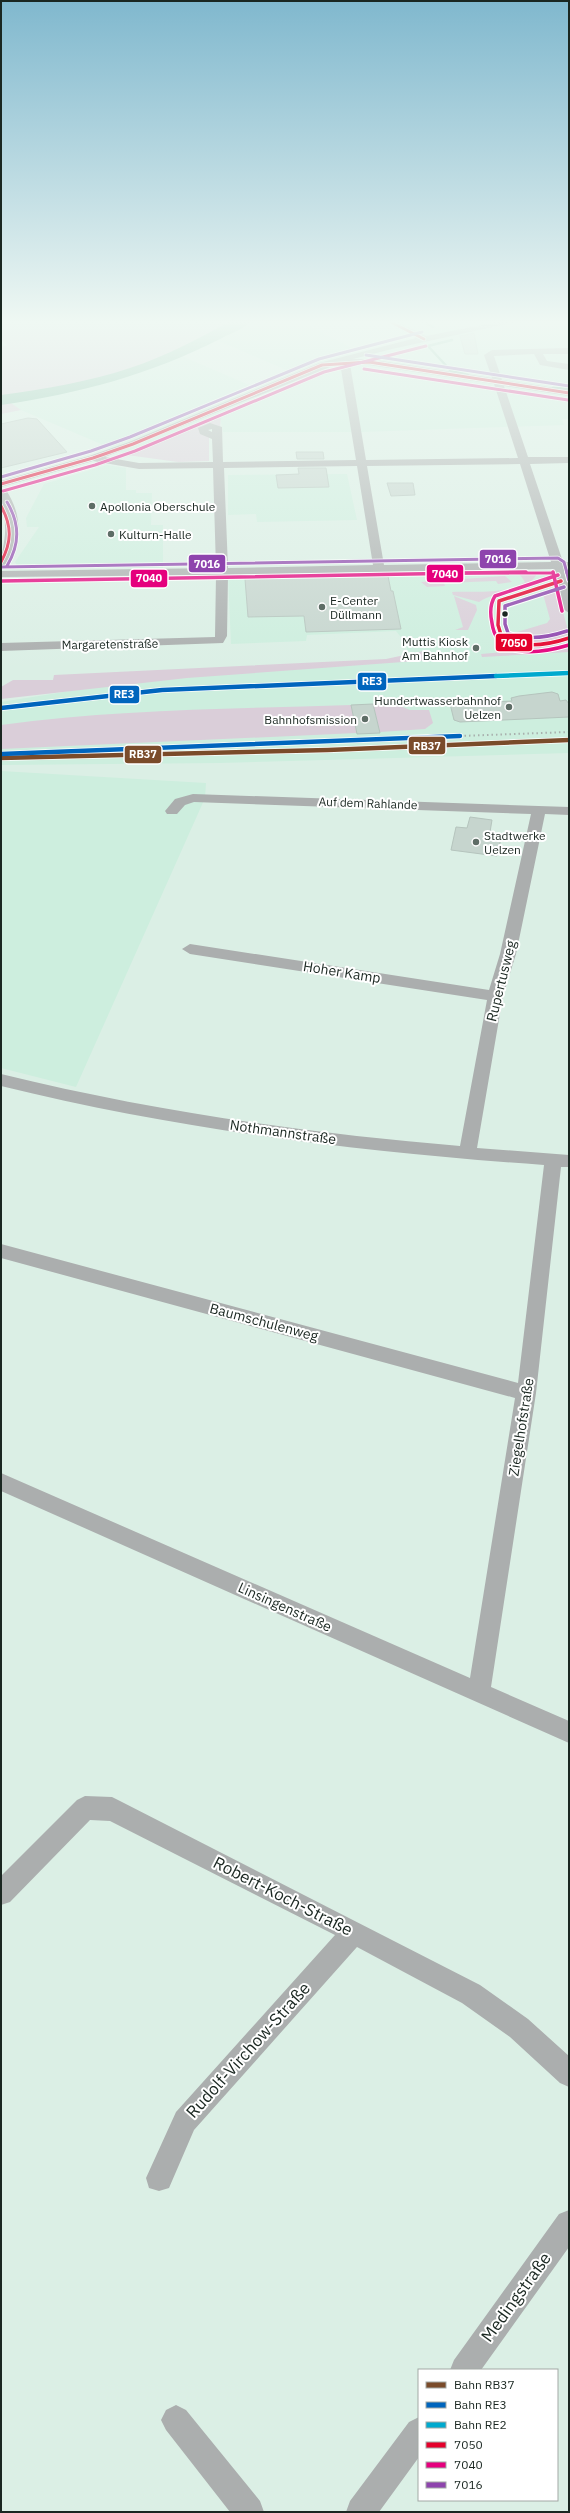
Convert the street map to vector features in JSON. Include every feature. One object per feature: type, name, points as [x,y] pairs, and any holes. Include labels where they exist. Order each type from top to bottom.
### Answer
[{"type":"main road","points":[[1,493],[9,504],[12,527],[10,546],[1,562]]},
{"type":"main road","points":[[1,506],[12,527]]},
{"type":"street","points":[[1,484],[93,458],[153,436]]},
{"type":"street","points":[[357,436],[379,569]]},
{"type":"street","points":[[515,436],[523,461],[564,565],[569,609]]},
{"type":"street","points":[[217,437],[222,572]]},
{"type":"street","points":[[109,452],[125,458],[158,465]]},
{"type":"street","points":[[93,458],[130,465],[217,466],[569,460]]},
{"type":"street","points":[[1,574],[222,572],[564,565]]},
{"type":"street","name":"Margaretenstraße","points":[[1,647],[212,642],[219,640],[221,636],[222,572]]},
{"type":"street","name":"Auf dem Rahlande","points":[[172,811],[180,802],[193,798],[569,811]]},
{"type":"street","name":"Rupertusweg","points":[[467,1154],[495,996],[508,954],[539,809]]},
{"type":"street","name":"Hoher Kamp","points":[[190,949],[495,996]]},
{"type":"street","name":"Nothmannstraße","points":[[1,1080],[66,1097],[148,1112],[294,1135],[467,1154],[561,1161]]},
{"type":"street","name":"Ziegelhofstraße","points":[[479,1693],[561,1161]]},
{"type":"street","name":"Baumschulenweg","points":[[1,1252],[526,1393]]},
{"type":"street","name":"Linsingenstraße","points":[[1,1482],[569,1732]]},
{"type":"street","name":"Robert-Koch-Straße","points":[[1,1893],[85,1808],[112,1809],[354,1932],[471,1994],[519,2028],[569,2074]]},
{"type":"street","name":"Rudolf-Virchow-Straße","points":[[159,2178],[185,2121],[354,1932]]},
{"type":"street","name":"Medingstraße","points":[[465,2369],[569,2224]]},
{"type":"street","points":[[176,2420],[249,2512]]},
{"type":"street","points":[[361,2512],[418,2433]]},
{"type":"shaded area","points":[[83,436],[172,436],[127,455]]},
{"type":"shaded area","points":[[172,436],[209,437],[209,461],[178,462],[127,455]]},
{"type":"shaded area","name":"Apollonia Oberschule","points":[[107,465],[126,468],[126,490],[136,490],[136,493],[152,493],[151,525],[163,525],[163,568],[19,568],[15,562],[39,527],[27,527],[26,518],[44,484]]},
{"type":"shaded area","name":"Apollonia Oberschule","points":[[347,474],[357,520],[257,522],[256,514],[228,515],[228,475]]},
{"type":"shaded area","points":[[569,570],[569,753],[220,763],[1,765],[1,702],[146,679],[407,661],[407,645],[396,631],[307,635],[306,641],[231,644],[228,576]]},
{"type":"shaded area","points":[[535,571],[537,574],[533,580],[527,584],[486,598],[479,602],[453,595],[452,592],[490,592],[509,589],[525,582],[521,576],[514,572]]},
{"type":"shaded area","points":[[505,576],[512,582],[498,584],[496,581],[444,583],[445,586],[427,587],[421,582]]},
{"type":"shaded area","points":[[549,590],[558,594],[569,634],[548,641],[530,643],[522,643],[508,639],[507,635],[547,623],[550,619],[543,594]]},
{"type":"shaded area","points":[[454,596],[476,605],[477,610],[468,630],[455,630],[463,627]]},
{"type":"shaded area","points":[[569,643],[569,652],[482,657],[481,654],[504,652],[515,647]]},
{"type":"shaded area","points":[[428,650],[430,660],[187,678],[1,699],[1,687],[13,680],[53,680],[54,675],[386,659]]},
{"type":"shaded area","points":[[393,703],[410,710],[429,710],[433,723],[425,729],[380,732],[373,704]]},
{"type":"shaded area","points":[[351,705],[357,733],[1,749],[1,725],[132,713]]},
{"type":"shaded area","points":[[1,771],[206,783],[205,798],[76,1087],[1,1068]]},
{"type":"building","points":[[1,436],[53,436],[67,452],[1,468]]},
{"type":"building","points":[[296,452],[323,452],[324,459],[297,459]]},
{"type":"building","name":"Apollonia Oberschule","points":[[298,468],[326,468],[329,487],[278,488],[276,475],[299,474]]},
{"type":"building","points":[[387,483],[413,483],[415,495],[391,496]]},
{"type":"building","name":"E-Center Düllmann","points":[[388,576],[391,591],[393,591],[401,629],[306,632],[304,616],[248,617],[245,579]]},
{"type":"building","name":"Hundertwasserbahnhof Uelzen","points":[[552,692],[558,694],[560,701],[566,700],[569,704],[569,717],[460,722],[454,720],[450,704],[512,701],[511,698],[519,696]]},
{"type":"building","name":"Bahnhofsmission","points":[[373,704],[380,733],[357,734],[351,705]]},
{"type":"building","name":"Stadtwerke Uelzen","points":[[470,817],[492,820],[490,832],[502,834],[497,856],[451,850],[456,827],[467,828]]},
{"type":"railway","points":[[460,736],[569,732]]},
{"type":"rail line","name":"RE2","points":[[496,676],[569,673]]},
{"type":"rail line","name":"RE3","points":[[1,708],[162,690],[496,676]]},
{"type":"rail line","name":"RE3","points":[[1,754],[460,736]]},
{"type":"rail line","name":"RB37","points":[[1,758],[328,750],[569,740]]},
{"type":"transit line","name":"7016","points":[[1,477],[91,451],[132,436]]},
{"type":"transit line","name":"7050","points":[[1,484],[93,458],[151,436]]},
{"type":"transit line","name":"7040","points":[[3,491],[95,465],[170,436]]},
{"type":"transit line","name":"7016","points":[[7,502],[15,518],[18,534],[15,550],[7,566]]},
{"type":"transit line","name":"7050","points":[[1,506],[10,527],[10,541],[1,562]]},
{"type":"transit line","name":"7016","points":[[1,567],[558,558],[564,562],[569,580]]},
{"type":"transit line","name":"7040","points":[[1,581],[553,572],[562,611]]},
{"type":"transit line","name":"7040","points":[[558,575],[495,596],[491,607],[493,633],[499,642],[508,648],[519,651],[545,651],[569,645]]},
{"type":"transit line","name":"7050","points":[[561,581],[499,601],[498,625],[502,638],[517,644],[545,644],[569,638]]},
{"type":"transit line","name":"7016","points":[[564,587],[505,606],[505,624],[508,633],[520,637],[554,635],[567,631]]},
{"type":"place","name":"Apollonia Oberschule","points":[[92,506]]},
{"type":"place","name":"Kulturn-Halle","points":[[111,534]]},
{"type":"place","name":"E-Center Düllmann","points":[[322,607]]},
{"type":"place","name":"Muttis Kiosk Am Bahnhof","points":[[476,648]]},
{"type":"place","name":"Hundertwasserbahnhof Uelzen","points":[[509,707]]},
{"type":"place","name":"Bahnhofsmission","points":[[365,719]]},
{"type":"place","name":"Stadtwerke Uelzen","points":[[476,842]]}]
